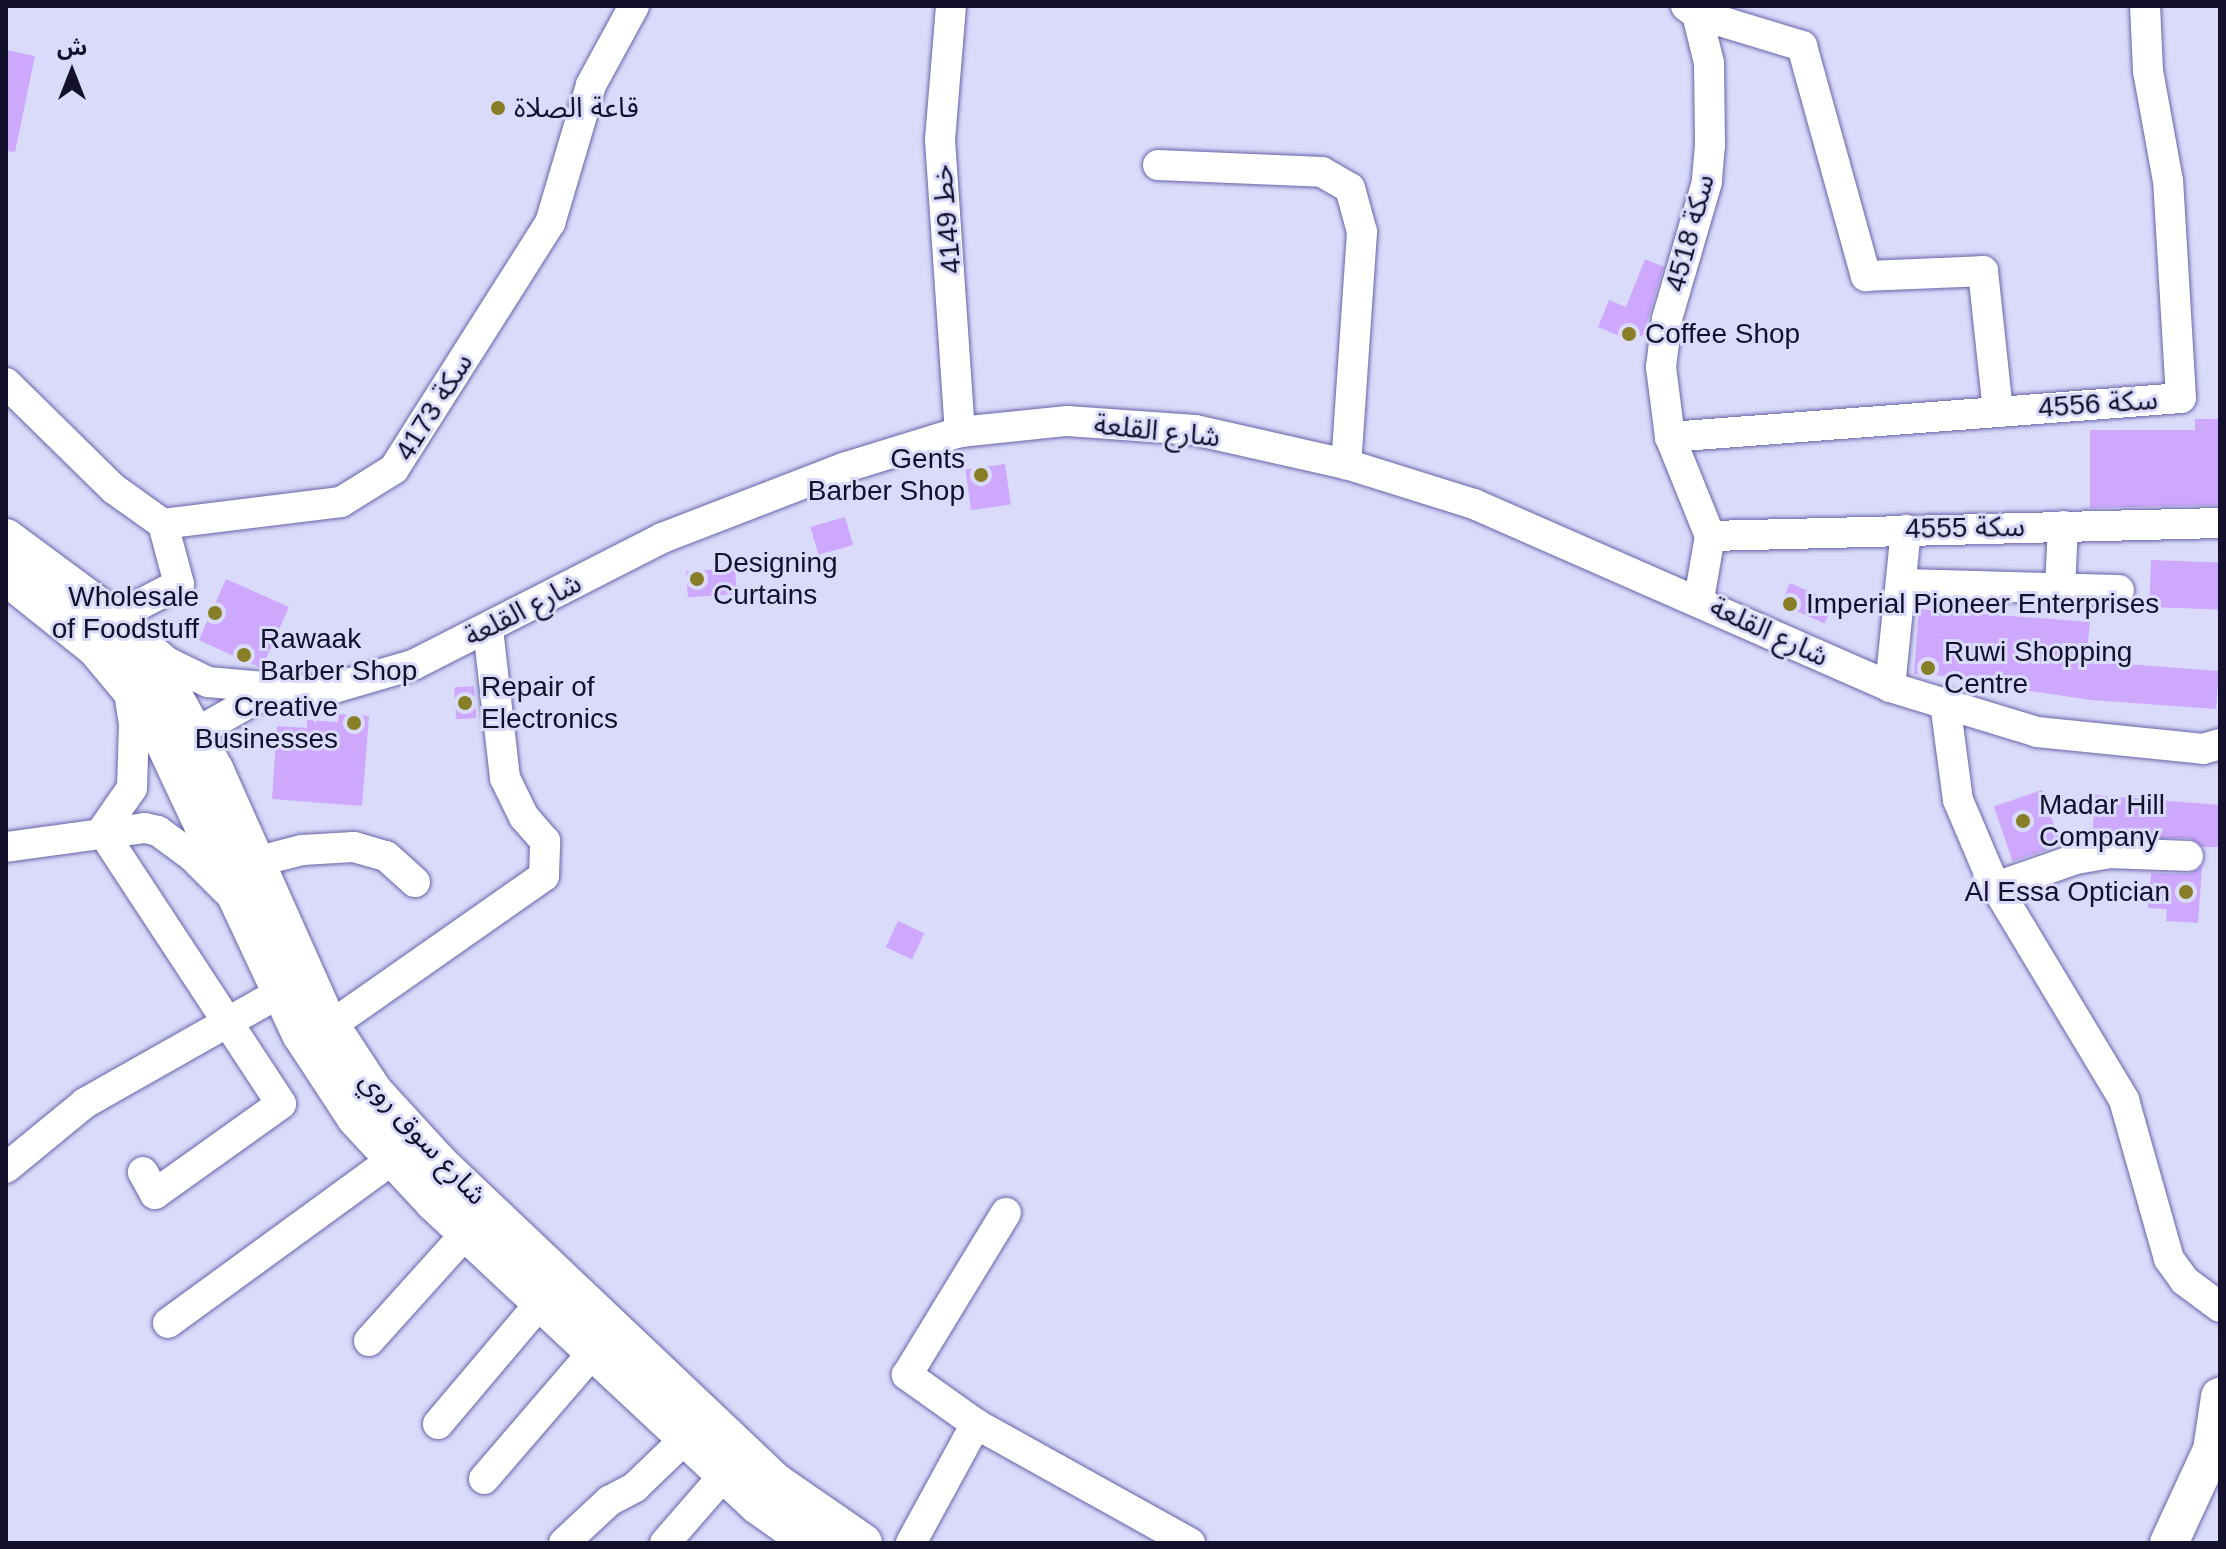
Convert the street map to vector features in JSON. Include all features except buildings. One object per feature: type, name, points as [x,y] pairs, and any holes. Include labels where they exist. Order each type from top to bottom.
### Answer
[{"type":"main road","name":"شارع سوق روي","points":[[6,538],[114,618],[175,699],[255,862],[330,1026],[374,1092],[441,1165],[775,1482],[863,1543]]},
{"type":"main road","name":"شارع سوق روي","points":[[6,576],[96,648],[151,714],[301,1034],[343,1099],[394,1158],[467,1232],[725,1474],[811,1543]]},
{"type":"main road","points":[[2169,1543],[2212,1450],[2220,1397]]},
{"type":"street","name":"سكة 4173","points":[[163,524],[341,502],[394,469],[550,223],[591,85],[634,6]]},
{"type":"street","name":"4149 خط","points":[[951,6],[940,140],[960,432]]},
{"type":"street","name":"سكة 4556","points":[[1670,437],[2181,398],[2168,181],[2148,71],[2145,6]]},
{"type":"street","points":[[1692,10],[1802,46],[1866,276],[1983,271],[1998,411]]},
{"type":"street","name":"سكة 4518","points":[[1692,10],[1709,63],[1710,145],[1696,231],[1667,319],[1661,367],[1670,437],[1710,536]]},
{"type":"street","points":[[1158,165],[1322,172],[1350,188],[1362,232],[1346,464]]},
{"type":"street","points":[[6,383],[114,489],[163,524],[179,584],[114,618]]},
{"type":"street","name":"شارع القلعة","points":[[114,618],[167,662],[208,682],[320,692],[413,665],[662,538],[843,468],[960,432],[1067,421],[1195,430],[1346,464],[1474,504],[1699,599],[1890,687],[2037,732],[2214,750]]},
{"type":"street","name":"سكة 4555","points":[[1710,536],[2220,523]]},
{"type":"street","points":[[2060,588],[2063,526]]},
{"type":"street","points":[[1890,687],[1903,584],[1906,530]]},
{"type":"street","points":[[1699,599],[1710,536]]},
{"type":"street","points":[[1903,584],[2119,590]]},
{"type":"street","points":[[330,1026],[544,876],[545,841],[524,817],[505,778],[488,629]]},
{"type":"street","points":[[102,831],[132,788],[134,724],[128,687]]},
{"type":"street","points":[[194,734],[275,688]]},
{"type":"street","points":[[1945,703],[1958,800],[1996,887],[2124,1100],[2169,1259],[2185,1281],[2220,1307]]},
{"type":"street","points":[[102,831],[281,1104],[155,1194],[143,1172]]},
{"type":"street","points":[[6,847],[102,831],[158,831],[192,856],[240,904]]},
{"type":"street","points":[[255,862],[302,850],[354,847],[386,856],[415,882]]},
{"type":"street","points":[[1996,887],[2076,859],[2110,853],[2188,856]]},
{"type":"street","points":[[6,1168],[85,1103],[281,992]]},
{"type":"street","points":[[168,1323],[394,1158]]},
{"type":"street","points":[[1006,1213],[907,1375],[976,1424],[1190,1543]]},
{"type":"street","points":[[369,1341],[467,1232]]},
{"type":"street","points":[[438,1424],[541,1302]]},
{"type":"street","points":[[484,1479],[594,1351]]},
{"type":"street","points":[[911,1543],[976,1424]]},
{"type":"street","points":[[564,1543],[609,1501],[635,1487],[686,1438]]},
{"type":"street","points":[[665,1543],[725,1474]]},
{"type":"place","name":"قاعة الصلاة","points":[[498,108]]},
{"type":"place","name":"Coffee Shop","points":[[1629,334]]},
{"type":"place","name":"Gents Barber Shop","points":[[981,475]]},
{"type":"place","name":"Designing Curtains","points":[[697,579]]},
{"type":"place","name":"Imperial Pioneer Enterprises","points":[[1790,604]]},
{"type":"place","name":"Wholesale of Foodstuff","points":[[215,613]]},
{"type":"place","name":"Rawaak Barber Shop","points":[[244,655]]},
{"type":"place","name":"Ruwi Shopping Centre","points":[[1928,668]]},
{"type":"place","name":"Repair of Electronics","points":[[465,703]]},
{"type":"place","name":"Creative Businesses","points":[[354,723]]},
{"type":"place","name":"Madar Hill Company","points":[[2023,821]]},
{"type":"place","name":"Al Essa Optician","points":[[2186,892]]}]
